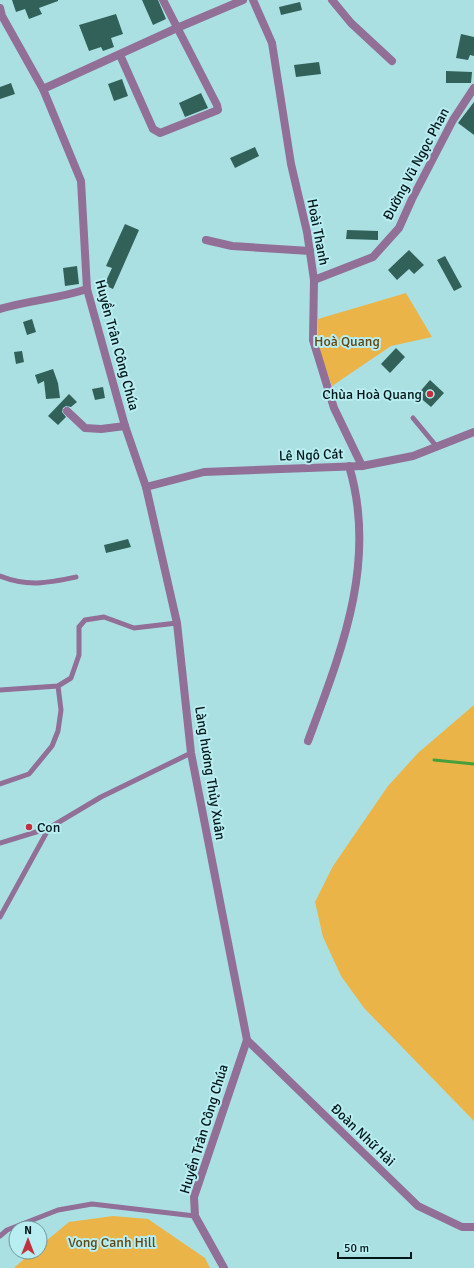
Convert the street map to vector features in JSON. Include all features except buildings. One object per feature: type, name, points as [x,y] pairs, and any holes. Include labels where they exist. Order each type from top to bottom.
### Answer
[{"type":"street","points":[[120,55],[153,130],[160,133],[218,110],[217,105],[163,0]]},
{"type":"street","points":[[43,89],[177,28],[243,0]]},
{"type":"street","name":"Hoài Thanh","points":[[253,0],[272,43],[291,164],[310,252],[314,280],[313,340],[334,408],[362,466]]},
{"type":"street","points":[[332,0],[351,24],[392,61]]},
{"type":"street","name":"Huyền Trân Công Chúa","points":[[0,8],[2,16],[43,89],[81,181],[86,289],[125,426],[146,487]]},
{"type":"street","name":"Đường Vũ Ngọc Phan","points":[[314,280],[373,257],[399,228],[412,199],[453,120],[474,88]]},
{"type":"street","points":[[206,240],[232,246],[310,252]]},
{"type":"street","points":[[0,309],[22,302],[66,296],[86,289]]},
{"type":"street","points":[[67,411],[85,428],[101,429],[125,426]]},
{"type":"street","name":"Lê Ngô Cát","points":[[146,487],[204,472],[362,466],[413,456],[474,432]]},
{"type":"street","points":[[308,741],[346,635],[357,578],[359,554],[358,505],[350,466]]},
{"type":"street","name":"Làng hương Thủy Xuân","points":[[146,487],[177,623],[191,753],[247,1040]]},
{"type":"street","name":"Huyền Trân Công Chúa","points":[[224,1268],[195,1216],[194,1197],[247,1040]]},
{"type":"street","name":"Đoàn Nhữ Hài","points":[[247,1040],[418,1206],[462,1227],[474,1227]]},
{"type":"lane","points":[[413,418],[437,446]]},
{"type":"lane","points":[[0,576],[17,582],[45,584],[76,577]]},
{"type":"lane","points":[[0,690],[58,686],[71,678],[79,655],[78,627],[85,620],[104,617],[134,628],[177,623]]},
{"type":"lane","points":[[0,784],[29,774],[52,746],[58,732],[61,710],[58,686]]},
{"type":"lane","points":[[0,842],[49,828],[101,797],[191,753]]},
{"type":"lane","points":[[0,917],[49,828]]},
{"type":"lane","points":[[0,1236],[7,1230],[58,1210],[92,1204],[195,1216]]},
{"type":"green space","name":"Hoà Quang","points":[[406,293],[432,337],[391,346],[332,386],[318,347],[318,319]]},
{"type":"green space","points":[[474,705],[474,1121],[364,1008],[341,976],[323,937],[315,902],[333,866],[388,786],[418,753]]},
{"type":"green space","name":"Vong Canh Hill","points":[[113,1216],[148,1219],[205,1258],[210,1268],[14,1268],[23,1260],[48,1260],[48,1239],[69,1222]]},
{"type":"waterway","points":[[434,760],[474,764]]},
{"type":"place","name":"Chùa Hoà Quang","points":[[430,394]]},
{"type":"place","name":"Con","points":[[29,827]]}]
